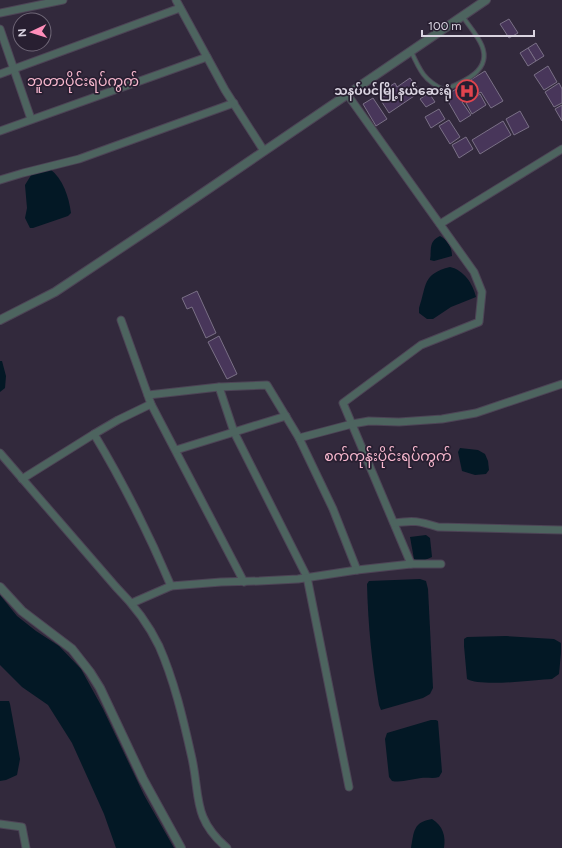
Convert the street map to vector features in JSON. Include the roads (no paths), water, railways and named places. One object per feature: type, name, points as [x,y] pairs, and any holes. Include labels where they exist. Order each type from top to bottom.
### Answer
[{"type":"street","points":[[0,13],[63,0]]},
{"type":"street","points":[[176,0],[207,57],[264,151]]},
{"type":"street","points":[[0,320],[55,292],[486,0]]},
{"type":"street","points":[[0,74],[180,8]]},
{"type":"street","points":[[0,29],[31,120]]},
{"type":"street","points":[[0,131],[207,57]]},
{"type":"street","points":[[347,94],[474,272],[482,292],[479,322],[420,346],[343,403],[411,564]]},
{"type":"street","points":[[0,180],[79,159],[234,103]]},
{"type":"street","points":[[440,224],[562,149]]},
{"type":"street","points":[[121,320],[151,404],[244,582]]},
{"type":"street","points":[[299,438],[369,421],[399,422],[442,419],[476,413],[562,384]]},
{"type":"street","points":[[148,395],[219,386],[267,385],[299,438],[333,509],[357,570]]},
{"type":"street","points":[[219,386],[234,432],[307,577],[349,787]]},
{"type":"street","points":[[22,479],[118,420],[151,404]]},
{"type":"street","points":[[176,450],[286,416]]},
{"type":"street","points":[[94,434],[135,507],[171,586]]},
{"type":"street","points":[[0,453],[141,615],[158,645],[173,683],[192,756],[200,810],[207,826],[219,841],[227,848]]},
{"type":"street","points":[[394,523],[410,520],[420,521],[438,527],[562,530]]},
{"type":"street","points":[[132,603],[171,586],[307,577],[411,564],[440,564]]},
{"type":"street","points":[[0,587],[22,611],[72,649],[90,672],[100,688],[143,779],[181,848]]},
{"type":"street","points":[[0,824],[22,827],[26,848]]},
{"type":"lane","points":[[410,51],[423,74],[432,84],[444,90],[462,82],[481,69],[484,60],[482,46],[463,16]]},
{"type":"water","points":[[50,169],[55,173],[65,189],[71,213],[68,216],[30,228],[25,218],[27,208],[25,185],[33,172]]},
{"type":"water","points":[[440,236],[449,244],[452,256],[434,261],[430,260],[432,243]]},
{"type":"water","points":[[450,267],[464,274],[473,287],[476,297],[451,307],[433,319],[427,319],[419,313],[419,308],[427,282],[434,273]]},
{"type":"water","points":[[0,361],[2,361],[6,376],[5,388],[0,392]]},
{"type":"water","points":[[460,448],[478,450],[485,454],[488,461],[489,470],[486,474],[475,475],[462,471],[458,452]]},
{"type":"water","points":[[426,535],[430,538],[432,557],[418,561],[414,559],[410,537]]},
{"type":"water","points":[[420,579],[426,581],[428,589],[433,688],[430,694],[423,698],[381,710],[372,660],[367,584],[369,581]]},
{"type":"water","points":[[0,595],[17,616],[59,646],[81,669],[103,709],[144,795],[174,848],[116,848],[104,814],[72,743],[48,705],[22,687],[0,665]]},
{"type":"water","points":[[506,636],[554,639],[561,643],[559,674],[552,679],[495,683],[484,683],[467,679],[464,639],[467,637]]},
{"type":"water","points":[[0,701],[9,701],[20,759],[17,775],[0,781]]},
{"type":"water","points":[[431,720],[438,721],[442,772],[439,777],[421,778],[399,782],[392,781],[389,777],[385,739],[387,733]]},
{"type":"water","points":[[432,819],[439,825],[443,832],[445,839],[444,848],[411,848],[414,833],[418,825],[426,820]]},
{"type":"place","name":"သနပ်ပင်မြို့နယ်ဆေးရုံ","points":[[467,91]]},
{"type":"district","name":"ဘူတာပိုင်းရပ်ကွက်","points":[[83,81]]},
{"type":"district","name":"စက်ကုန်းပိုင်းရပ်ကွက်","points":[[388,456]]}]
